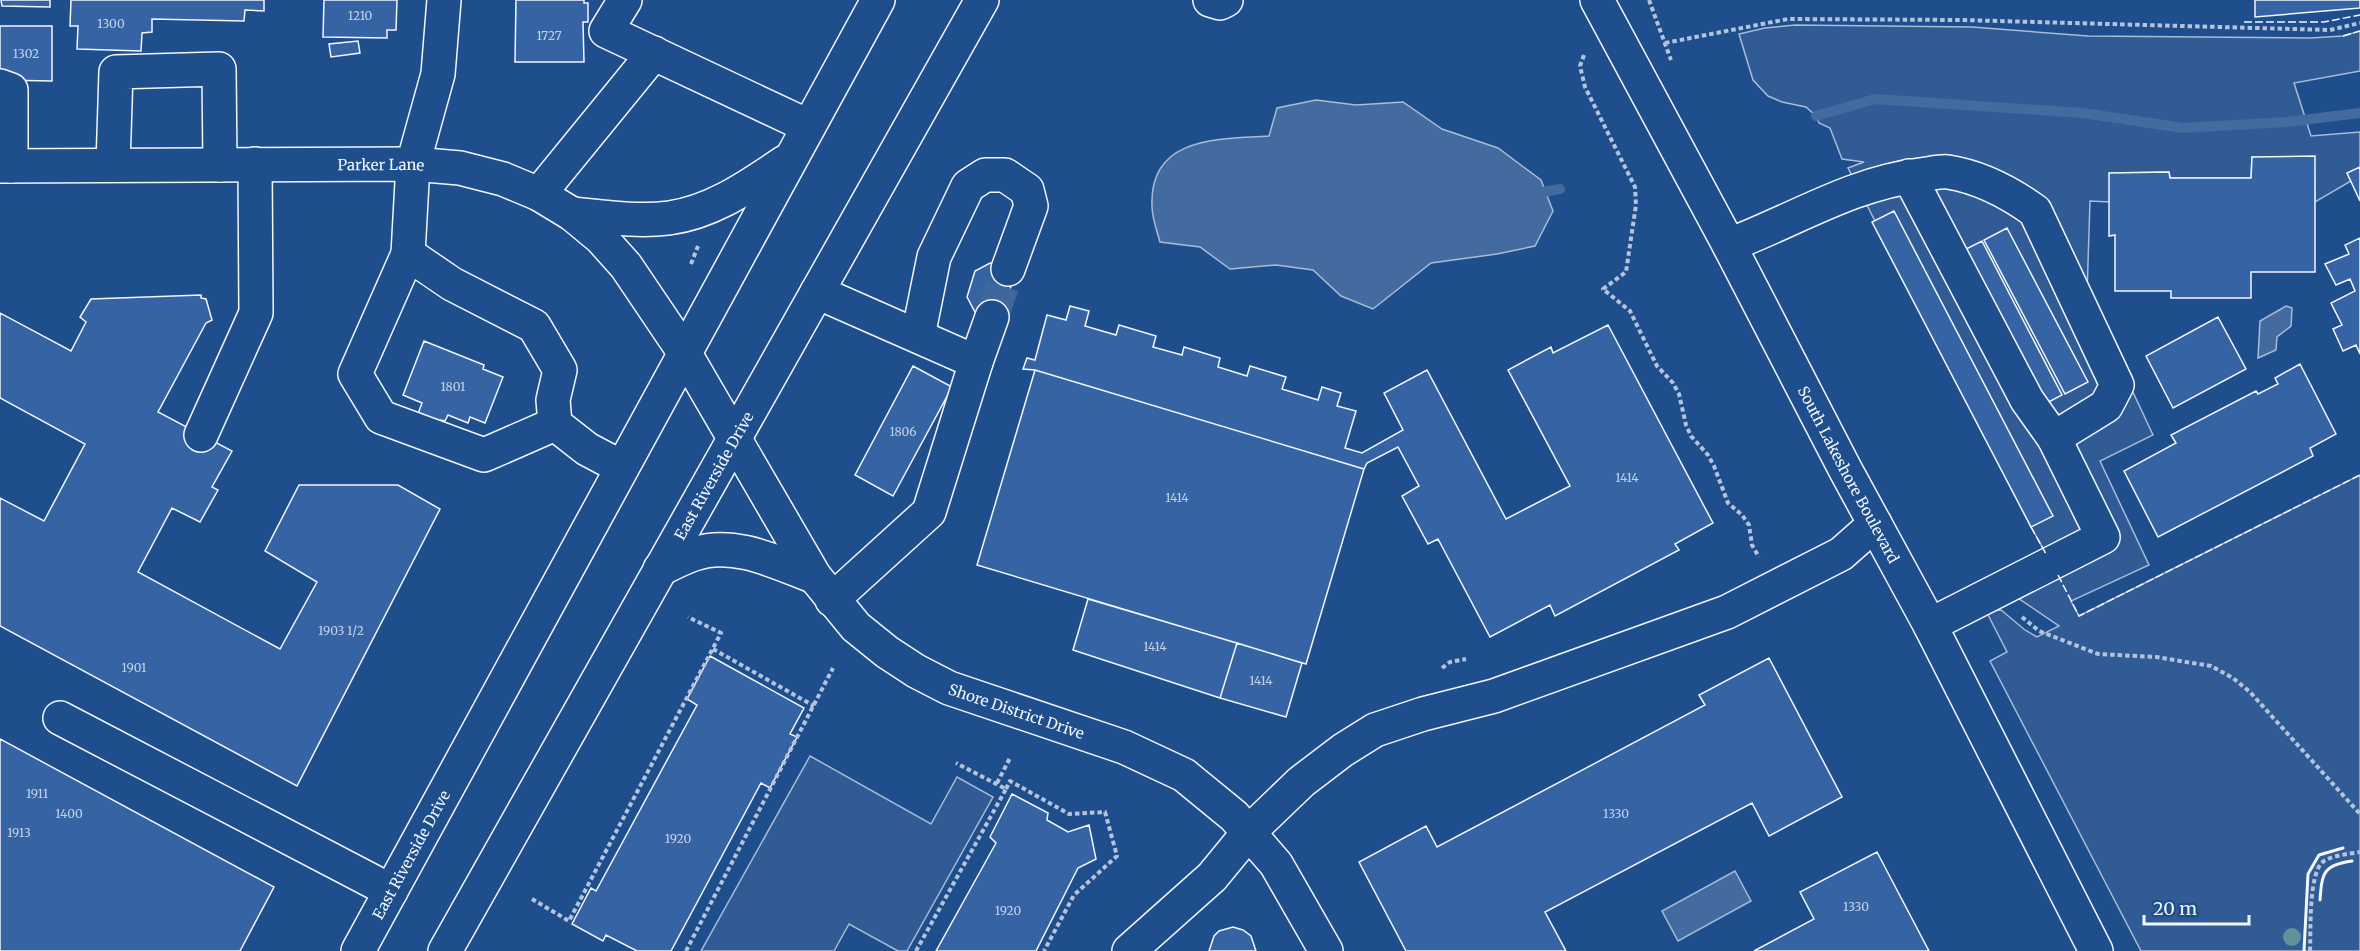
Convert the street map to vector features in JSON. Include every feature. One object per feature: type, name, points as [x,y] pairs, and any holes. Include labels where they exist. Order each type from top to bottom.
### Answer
[{"type":"main road","points":[[444,0],[438,74],[413,164],[408,254],[355,374],[381,417],[484,455],[555,424]]},
{"type":"main road","points":[[625,0],[606,31],[808,126]]},
{"type":"main road","name":"East Riverside Drive","points":[[445,951],[982,0]]},
{"type":"main road","points":[[1210,0],[1220,3],[1226,0]]},
{"type":"main road","name":"South Lakeshore Boulevard","points":[[1597,0],[1930,625],[2096,951]]},
{"type":"main road","name":"East Riverside Drive","points":[[358,951],[808,126],[870,3]]},
{"type":"main road","points":[[539,195],[654,53]]},
{"type":"main road","points":[[113,165],[116,72],[219,69],[220,165]]},
{"type":"main road","points":[[0,86],[10,90],[5,166]]},
{"type":"main road","points":[[572,214],[636,220],[669,218],[704,209],[789,160]]},
{"type":"main road","points":[[201,435],[256,314],[255,164]]},
{"type":"main road","name":"Parker Lane","points":[[5,166],[413,164],[460,168],[503,179],[539,195],[572,214],[601,238],[626,266],[684,352],[734,439]]},
{"type":"main road","points":[[1729,246],[1821,204],[1892,179],[1947,172],[1995,186],[2035,211],[2117,385],[2106,406],[2054,438]]},
{"type":"main road","points":[[918,336],[934,257],[968,186],[985,175],[1005,175],[1027,190],[1031,206],[1008,269]]},
{"type":"main road","points":[[1909,177],[2027,400],[2054,438],[2103,537],[1930,625]]},
{"type":"main road","points":[[408,254],[452,284],[534,326],[560,370],[553,400],[555,424],[587,449],[621,467]]},
{"type":"main road","points":[[818,292],[976,362]]},
{"type":"main road","points":[[660,570],[695,553],[723,550],[753,554],[823,589],[929,512],[992,317]]},
{"type":"main road","name":"Shore District Drive","points":[[734,439],[823,589],[856,627],[916,672],[949,688],[1124,747],[1184,776],[1234,816],[1276,864],[1326,951]]},
{"type":"main road","points":[[1128,951],[1212,877],[1249,832],[1302,782],[1343,750],[1375,730],[1423,714],[1494,696],[1727,612],[1841,554],[1875,524]]},
{"type":"main road","points":[[60,718],[390,891]]},
{"type":"path","points":[[1665,43],[1788,19],[1960,20],[2330,30],[2360,23]]},
{"type":"path","points":[[1584,55],[1580,66],[1585,87],[1635,187],[1636,205],[1626,272],[1603,289],[1630,311],[1657,366],[1673,383],[1679,394],[1691,436],[1708,455],[1714,466],[1728,504],[1749,525],[1752,545],[1759,558]]},
{"type":"path","points":[[1993,593],[2039,631],[2098,654],[2185,660],[2211,666],[2233,678],[2250,692],[2360,814]]},
{"type":"path","points":[[532,899],[569,921],[721,633],[688,617]]},
{"type":"path","points":[[713,649],[814,706]]},
{"type":"path","points":[[1442,668],[1450,662],[1466,659]]},
{"type":"path","points":[[686,951],[833,668]]},
{"type":"path","points":[[997,783],[1010,758]]},
{"type":"path","points":[[956,763],[1006,789]]},
{"type":"path","points":[[916,951],[1010,781],[1069,814],[1105,812],[1117,856],[1074,895],[1044,951]]},
{"type":"path","points":[[2310,951],[2313,884],[2316,869],[2323,861],[2360,852]]},
{"type":"shaded area","points":[[1795,25],[1972,27],[2088,36],[2310,38],[2343,36],[2360,31],[2360,71],[2294,83],[2311,136],[2360,132],[2360,167],[2347,173],[2351,181],[2315,202],[2314,157],[2252,157],[2251,178],[2170,178],[2169,172],[2110,173],[2110,202],[2090,201],[2087,294],[2153,435],[2100,461],[2149,565],[2071,601],[2079,616],[2360,475],[2360,951],[2141,951],[1990,661],[2007,652],[1986,611],[2001,610],[2037,637],[2059,626],[2015,596],[2058,575],[2031,527],[1848,168],[1864,162],[1842,159],[1830,128],[1819,123],[1816,116],[1806,107],[1782,102],[1768,96],[1753,80],[1739,34]]},
{"type":"shaded area","points":[[1316,100],[1356,105],[1403,102],[1442,129],[1498,148],[1541,180],[1553,211],[1535,246],[1431,263],[1373,309],[1341,296],[1313,270],[1276,265],[1230,269],[1200,247],[1160,242],[1152,211],[1154,183],[1162,166],[1175,154],[1209,141],[1269,136],[1277,108]]},
{"type":"shaded area","points":[[2286,306],[2292,308],[2291,326],[2277,337],[2276,350],[2258,358],[2260,321]]},
{"type":"shaded area","points":[[810,756],[931,824],[957,777],[993,797],[907,951],[898,951],[849,924],[834,951],[701,951]]},
{"type":"shaded area","points":[[1735,871],[1751,901],[1678,941],[1662,911]]},
{"type":"building","points":[[1,0],[50,0],[50,7],[2,6]]},
{"type":"building","points":[[71,0],[264,0],[264,11],[245,10],[244,21],[152,19],[152,32],[142,33],[141,51],[77,49],[78,26],[70,26]]},
{"type":"building","points":[[324,0],[397,0],[396,30],[387,30],[387,38],[323,37]]},
{"type":"building","points":[[516,0],[584,0],[584,3],[588,3],[588,22],[583,22],[584,62],[515,62]]},
{"type":"building","points":[[2255,0],[2360,0],[2360,8],[2255,17]]},
{"type":"building","points":[[0,26],[52,26],[52,81],[0,80]]},
{"type":"building","points":[[358,41],[360,53],[331,57],[329,44]]},
{"type":"building","points":[[2315,156],[2315,272],[2251,272],[2251,298],[2171,298],[2171,291],[2115,291],[2115,235],[2109,236],[2109,173],[2169,172],[2170,178],[2251,178],[2252,157]]},
{"type":"building","points":[[2360,167],[2360,201],[2347,173]]},
{"type":"building","points":[[1894,211],[2053,516],[2031,527],[1872,222]]},
{"type":"building","points":[[2007,228],[2088,382],[2065,394],[1984,240]]},
{"type":"building","points":[[2360,238],[2360,354],[2356,345],[2343,351],[2333,329],[2342,325],[2331,303],[2355,291],[2350,279],[2336,285],[2325,264],[2349,254],[2345,245]]},
{"type":"building","points":[[1982,241],[2062,395],[2041,406],[1960,252]]},
{"type":"building","points":[[990,263],[1015,270],[1002,320],[975,312],[967,297],[975,271]]},
{"type":"building","points":[[201,295],[201,298],[206,299],[212,320],[206,323],[158,412],[232,451],[212,487],[218,490],[200,522],[172,508],[138,572],[280,649],[317,582],[265,551],[299,485],[398,485],[440,509],[297,786],[0,626],[0,498],[44,521],[85,444],[0,398],[0,313],[71,351],[86,322],[80,317],[91,299]]},
{"type":"building","points":[[1070,306],[1089,311],[1085,326],[1116,335],[1119,325],[1156,336],[1153,347],[1182,355],[1184,347],[1220,358],[1218,367],[1247,376],[1250,366],[1286,377],[1282,389],[1318,400],[1322,387],[1341,393],[1337,406],[1356,411],[1345,448],[1362,453],[1403,430],[1384,393],[1427,370],[1506,519],[1570,486],[1508,370],[1551,347],[1553,353],[1608,325],[1713,523],[1675,544],[1679,550],[1555,616],[1550,605],[1490,637],[1438,539],[1428,544],[1402,496],[1419,486],[1398,447],[1367,463],[1364,469],[1035,370],[1023,369],[1027,358],[1035,360],[1047,315],[1066,320]]},
{"type":"building","points":[[2218,317],[2246,369],[2173,408],[2146,356]]},
{"type":"building","points":[[424,341],[484,365],[483,369],[503,377],[485,423],[470,417],[468,423],[448,415],[445,421],[441,420],[437,427],[416,419],[422,403],[403,395]]},
{"type":"building","points":[[2300,364],[2336,434],[2310,448],[2313,456],[2158,537],[2124,471],[2176,443],[2171,435],[2256,391],[2258,394],[2278,384],[2275,378]]},
{"type":"building","points":[[913,366],[952,387],[893,496],[855,475]]},
{"type":"building","points":[[1035,370],[1364,469],[1306,664],[977,565]]},
{"type":"building","points":[[1088,599],[1237,643],[1220,698],[1073,650]]},
{"type":"building","points":[[1237,643],[1302,663],[1286,717],[1220,698]]},
{"type":"building","points":[[710,656],[804,708],[790,734],[797,737],[770,788],[761,783],[671,951],[637,951],[606,935],[603,941],[572,924],[591,888],[596,891],[697,705],[687,699]]},
{"type":"building","points":[[1769,658],[1842,797],[1769,836],[1752,803],[1545,912],[1566,951],[1406,951],[1359,862],[1426,826],[1437,847],[1705,705],[1699,695]]},
{"type":"building","points":[[0,739],[274,887],[240,951],[0,951]]},
{"type":"building","points":[[1012,794],[1048,813],[1047,820],[1068,832],[1089,825],[1096,859],[1078,868],[1036,951],[936,951],[996,843],[990,837]]},
{"type":"building","points":[[1877,852],[1929,951],[1754,951],[1814,919],[1800,892]]},
{"type":"building","points":[[1233,927],[1251,936],[1256,951],[1209,951],[1214,936],[1219,931]]},
{"type":"waterway","points":[[1816,116],[1875,99],[2083,113],[2183,128],[2287,122],[2360,113]]},
{"type":"waterway","points":[[1531,194],[1560,189]]},
{"type":"tunnel","points":[[992,317],[1008,269]]},
{"type":"fence","points":[[2244,22],[2324,22],[2360,15]]},
{"type":"fence","points":[[2343,36],[2360,31]]},
{"type":"fence","points":[[2058,575],[2079,616],[2360,475]]},
{"type":"fence","points":[[2031,527],[2046,554]]},
{"type":"wall","points":[[2304,951],[2308,874],[2319,855],[2343,848]]},
{"type":"wall","points":[[2320,900],[2323,877],[2326,872],[2335,865],[2352,861]]}]
